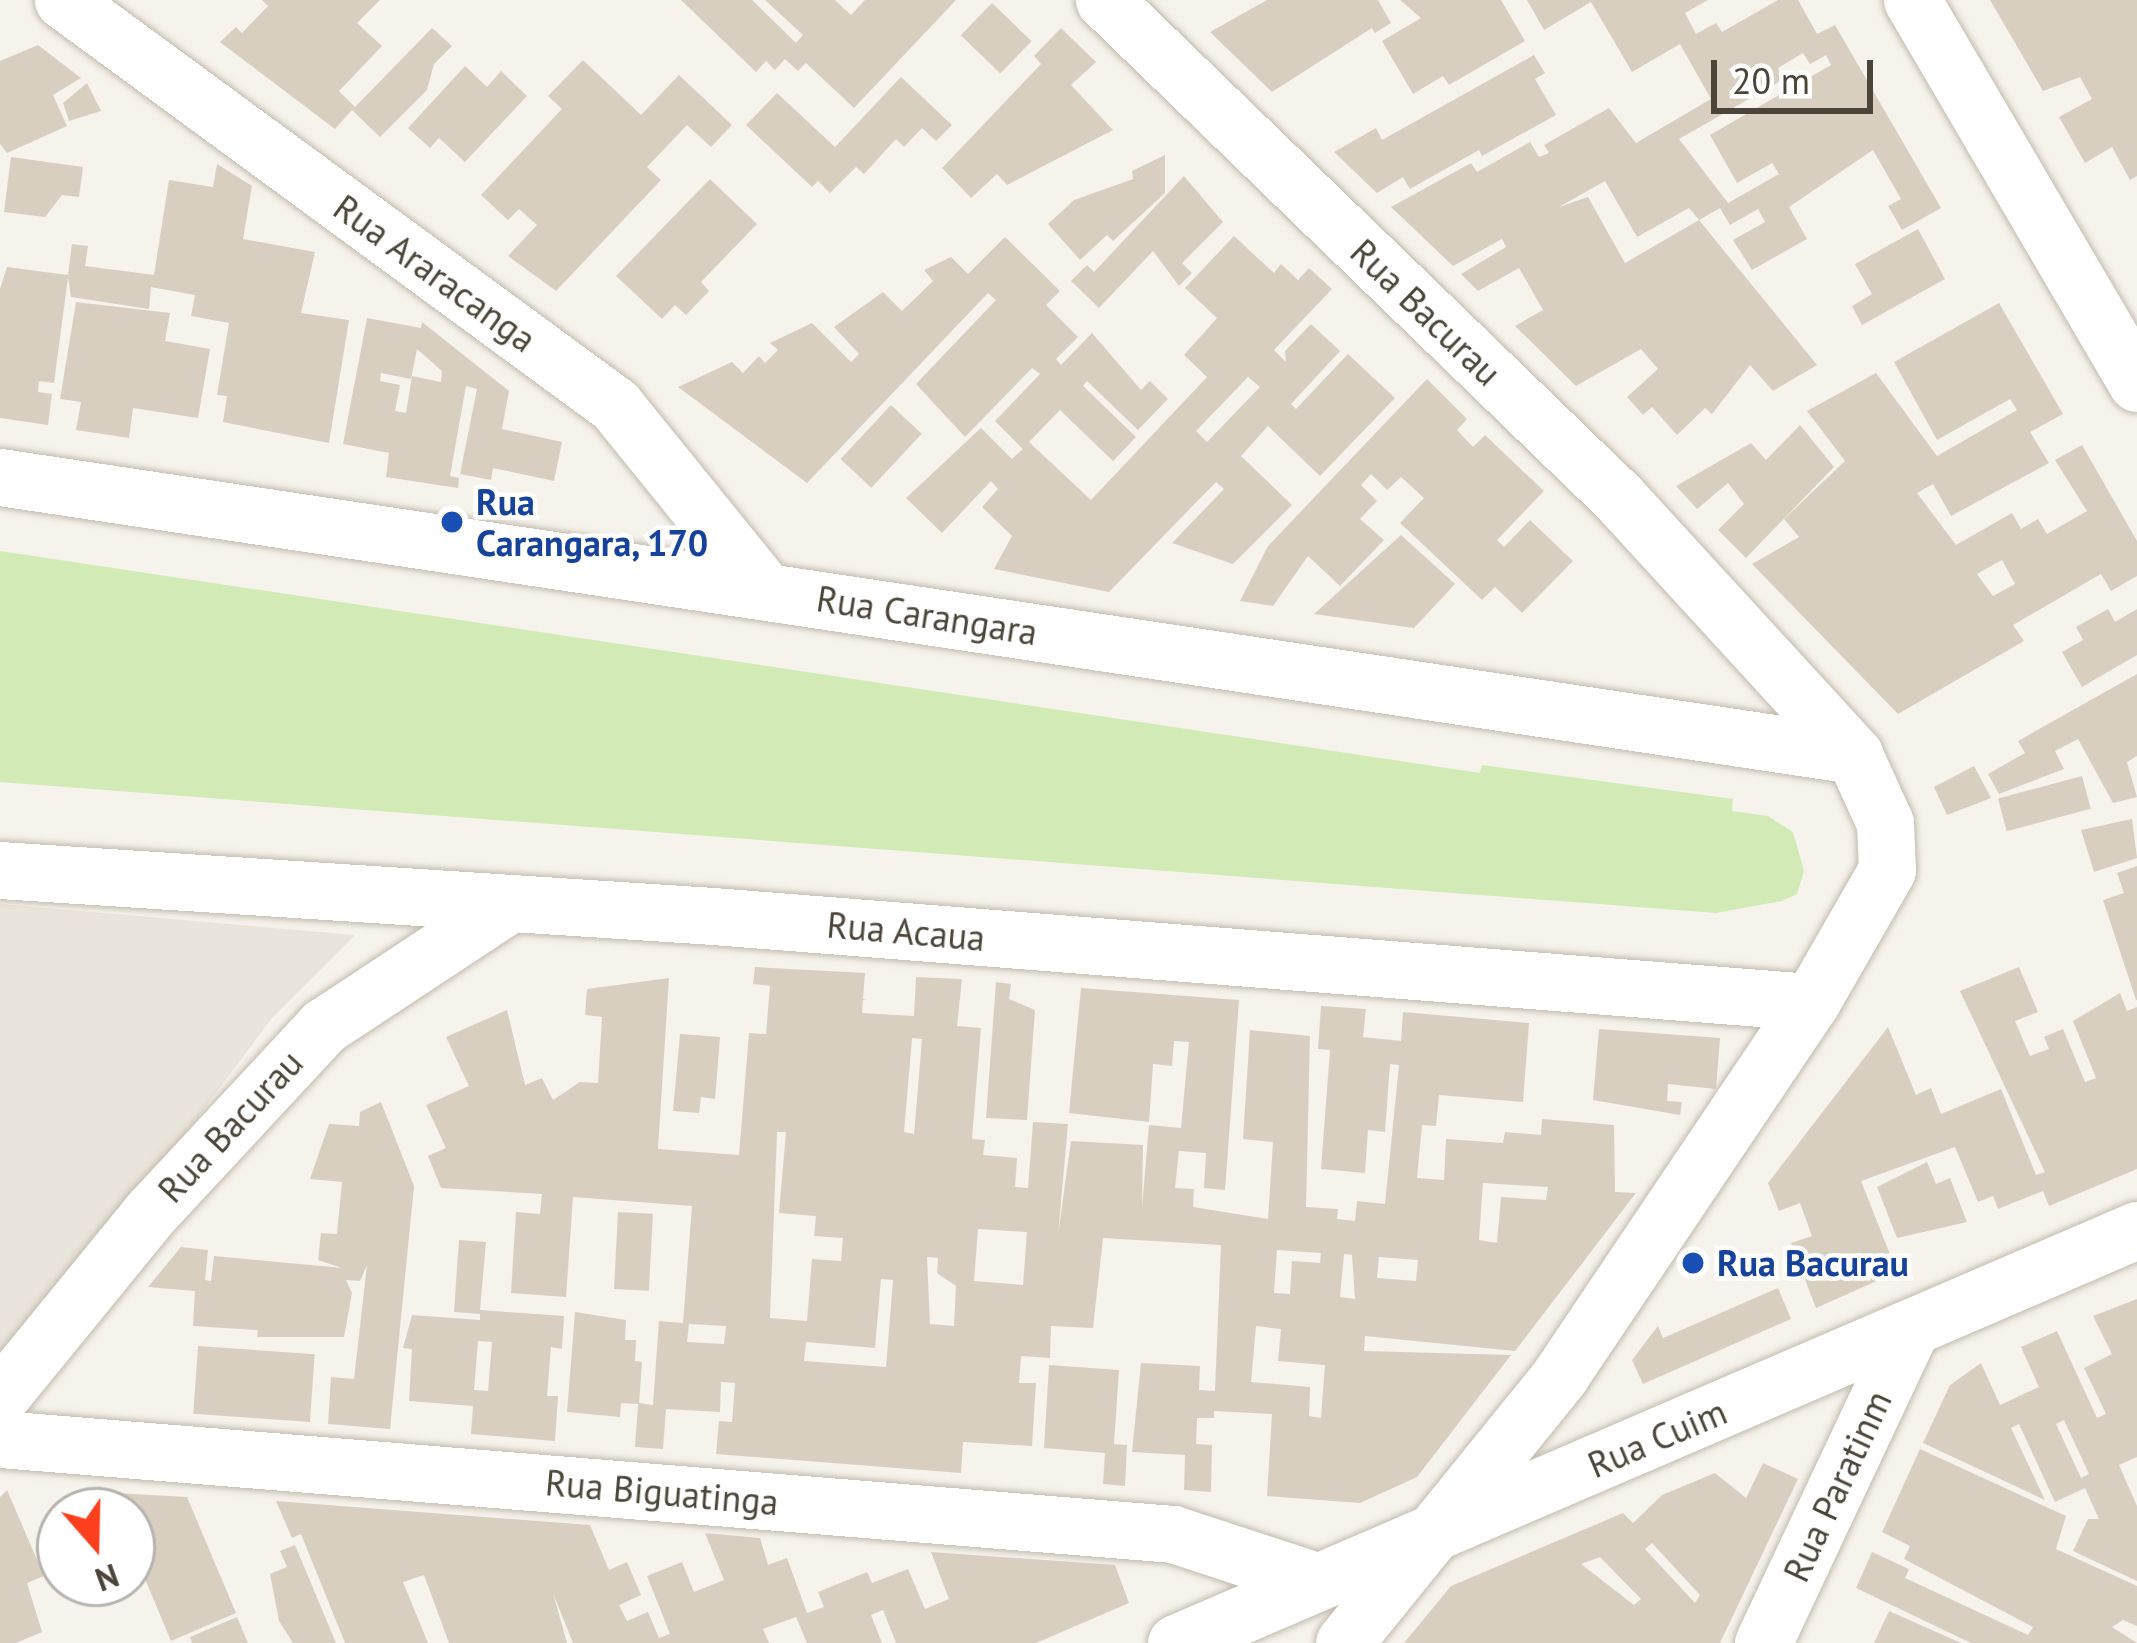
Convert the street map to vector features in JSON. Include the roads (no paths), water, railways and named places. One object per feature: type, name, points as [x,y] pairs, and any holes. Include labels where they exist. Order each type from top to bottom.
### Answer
[{"type":"street","name":"Rua Araracanga","points":[[63,0],[615,405],[765,590]]},
{"type":"street","name":"Rua Bacurau","points":[[1104,0],[1618,497],[1854,755],[1885,824],[1887,870],[1811,1002]]},
{"type":"street","points":[[1912,0],[2137,383]]},
{"type":"street","name":"Rua Carangara","points":[[0,477],[1854,755]]},
{"type":"street","name":"Rua Acaua","points":[[0,870],[1811,1002]]},
{"type":"street","name":"Rua Bacurau","points":[[0,1397],[151,1212],[324,1026],[506,906]]},
{"type":"street","points":[[1344,1643],[1560,1376],[1811,1002]]},
{"type":"street","name":"Rua Cuim","points":[[1176,1643],[2137,1230]]},
{"type":"street","name":"Rua Paratinm","points":[[1763,1643],[1911,1328]]},
{"type":"street","name":"Rua Biguatinga","points":[[0,1439],[1173,1534],[1316,1581]]},
{"type":"place","name":"Rua Carangara, 170","points":[[452,522]]},
{"type":"place","name":"Rua Bacurau","points":[[1693,1263]]}]
